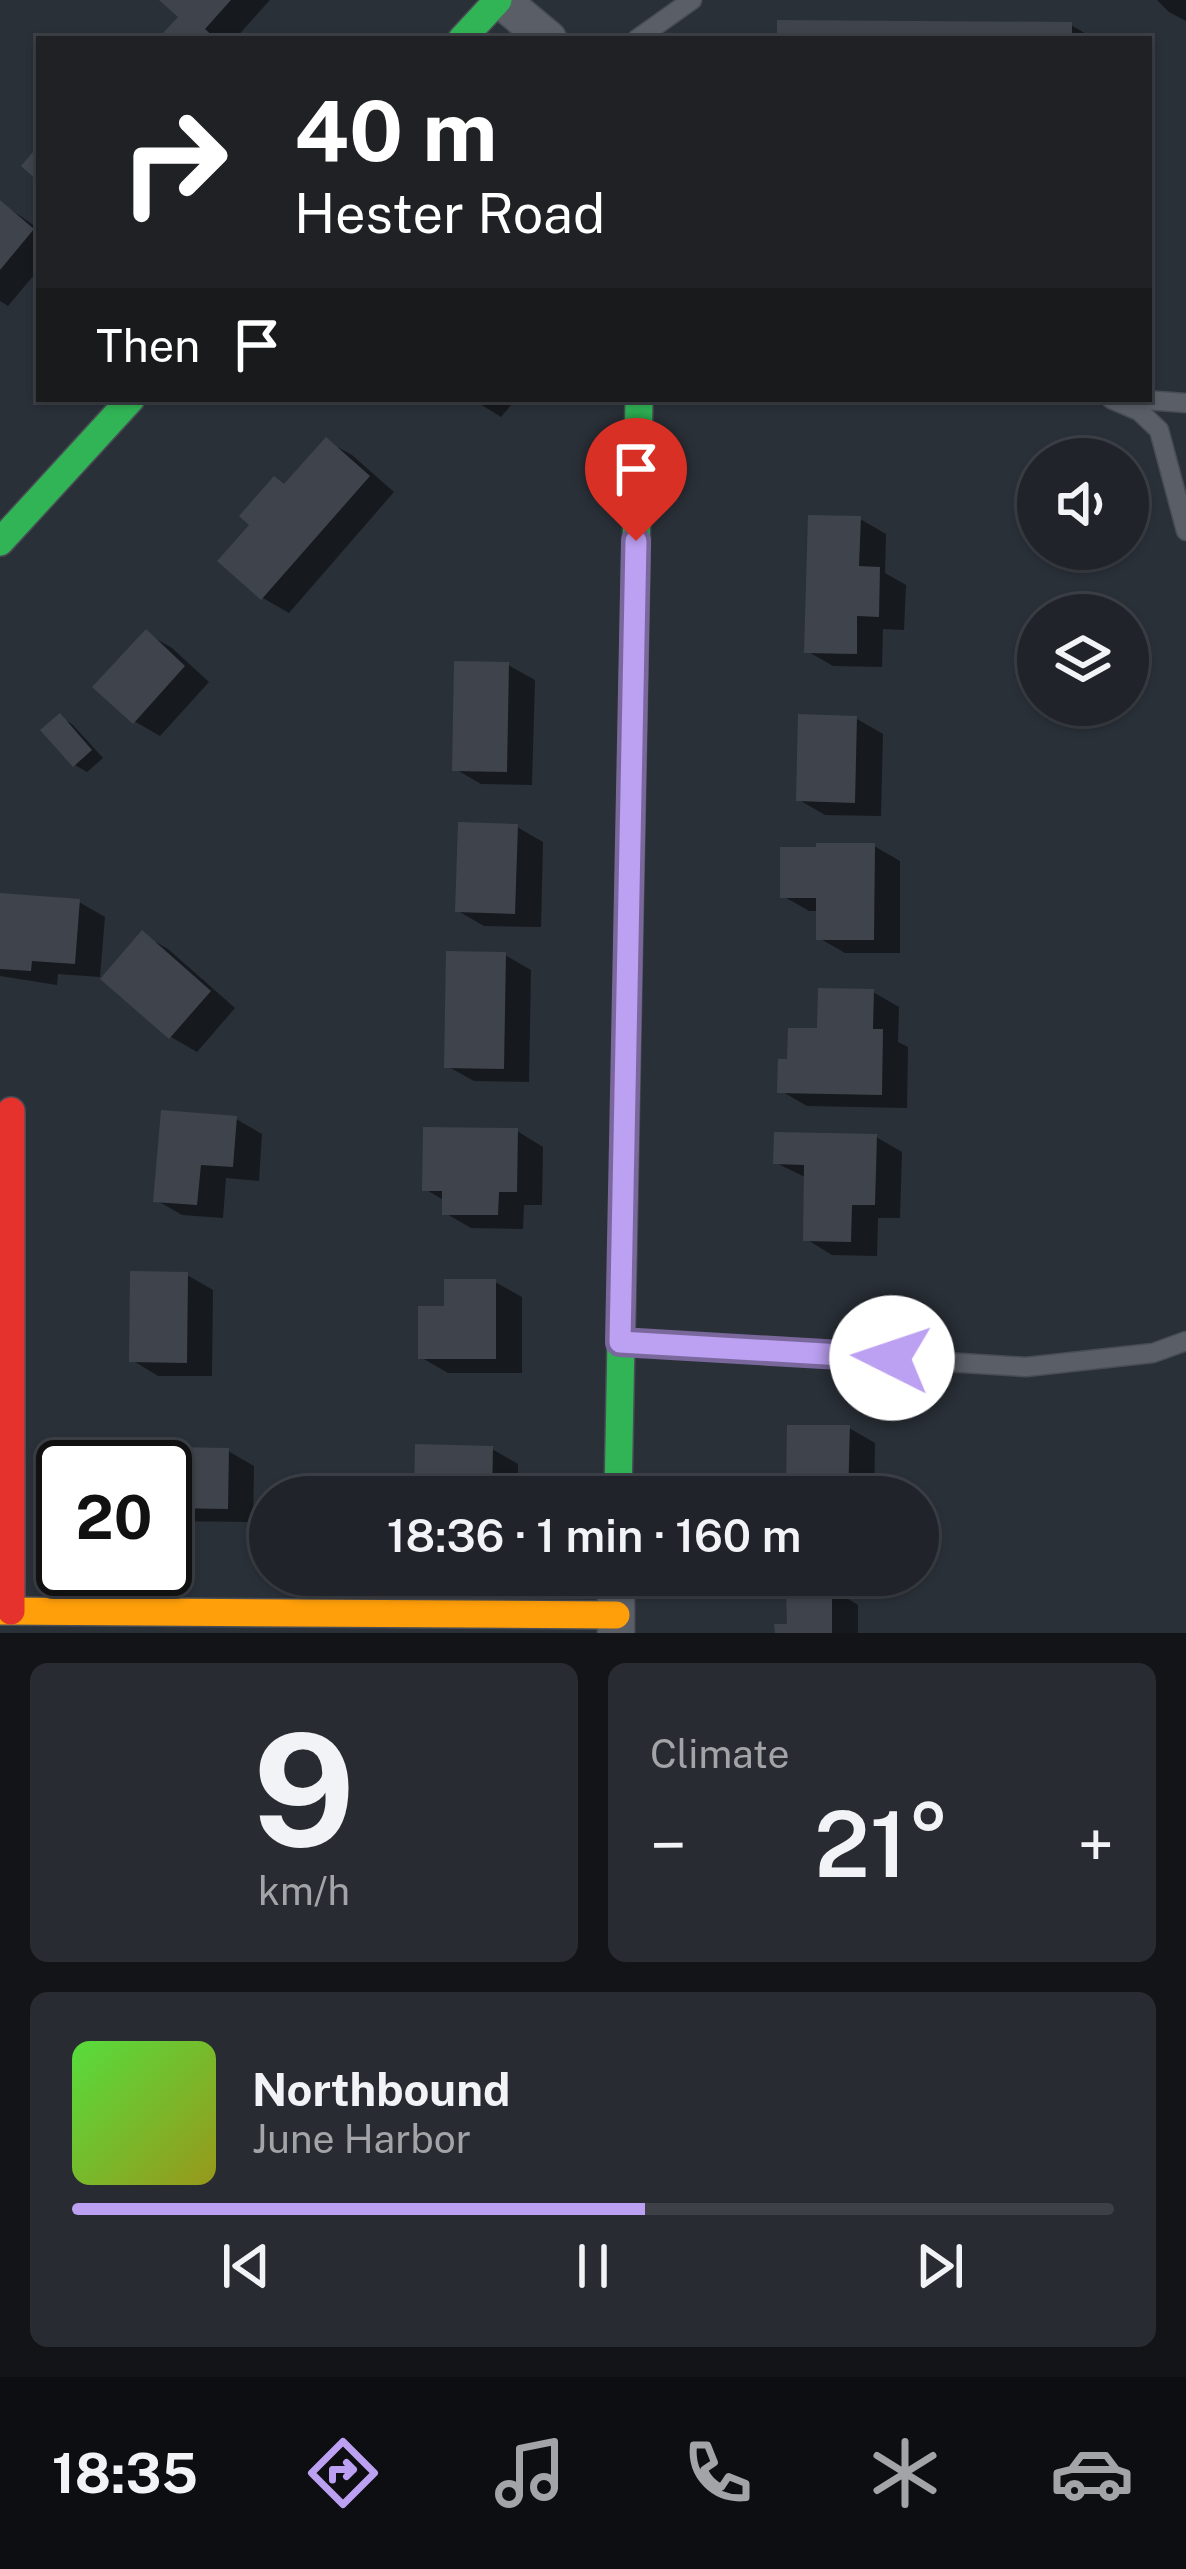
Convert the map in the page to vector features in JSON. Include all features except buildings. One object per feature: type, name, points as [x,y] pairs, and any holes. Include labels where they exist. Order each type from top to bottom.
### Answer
[{"type":"main road","points":[[465,36],[500,0]]},
{"type":"main road","points":[[0,542],[128,402]]},
{"type":"main road","points":[[617,1476],[639,402]]},
{"type":"main road","points":[[11,1111],[6,1611],[616,1624]]},
{"type":"street","points":[[500,0],[544,36]]},
{"type":"lane","points":[[641,36],[692,0]]},
{"type":"lane","points":[[1152,400],[1186,403]]},
{"type":"lane","points":[[1118,402],[1139,411],[1159,430],[1186,531]]},
{"type":"lane","points":[[620,1342],[1026,1367],[1153,1353],[1186,1341]]},
{"type":"traffic: fast","points":[[465,36],[498,0]]},
{"type":"traffic: fast","points":[[0,542],[128,402]]},
{"type":"traffic: fast","points":[[618,1476],[639,402]]},
{"type":"traffic: slow","points":[[0,1611],[616,1615]]},
{"type":"traffic: jam","points":[[11,1111],[11,1611]]},
{"type":"route","points":[[636,541],[620,1342],[892,1358]]}]
